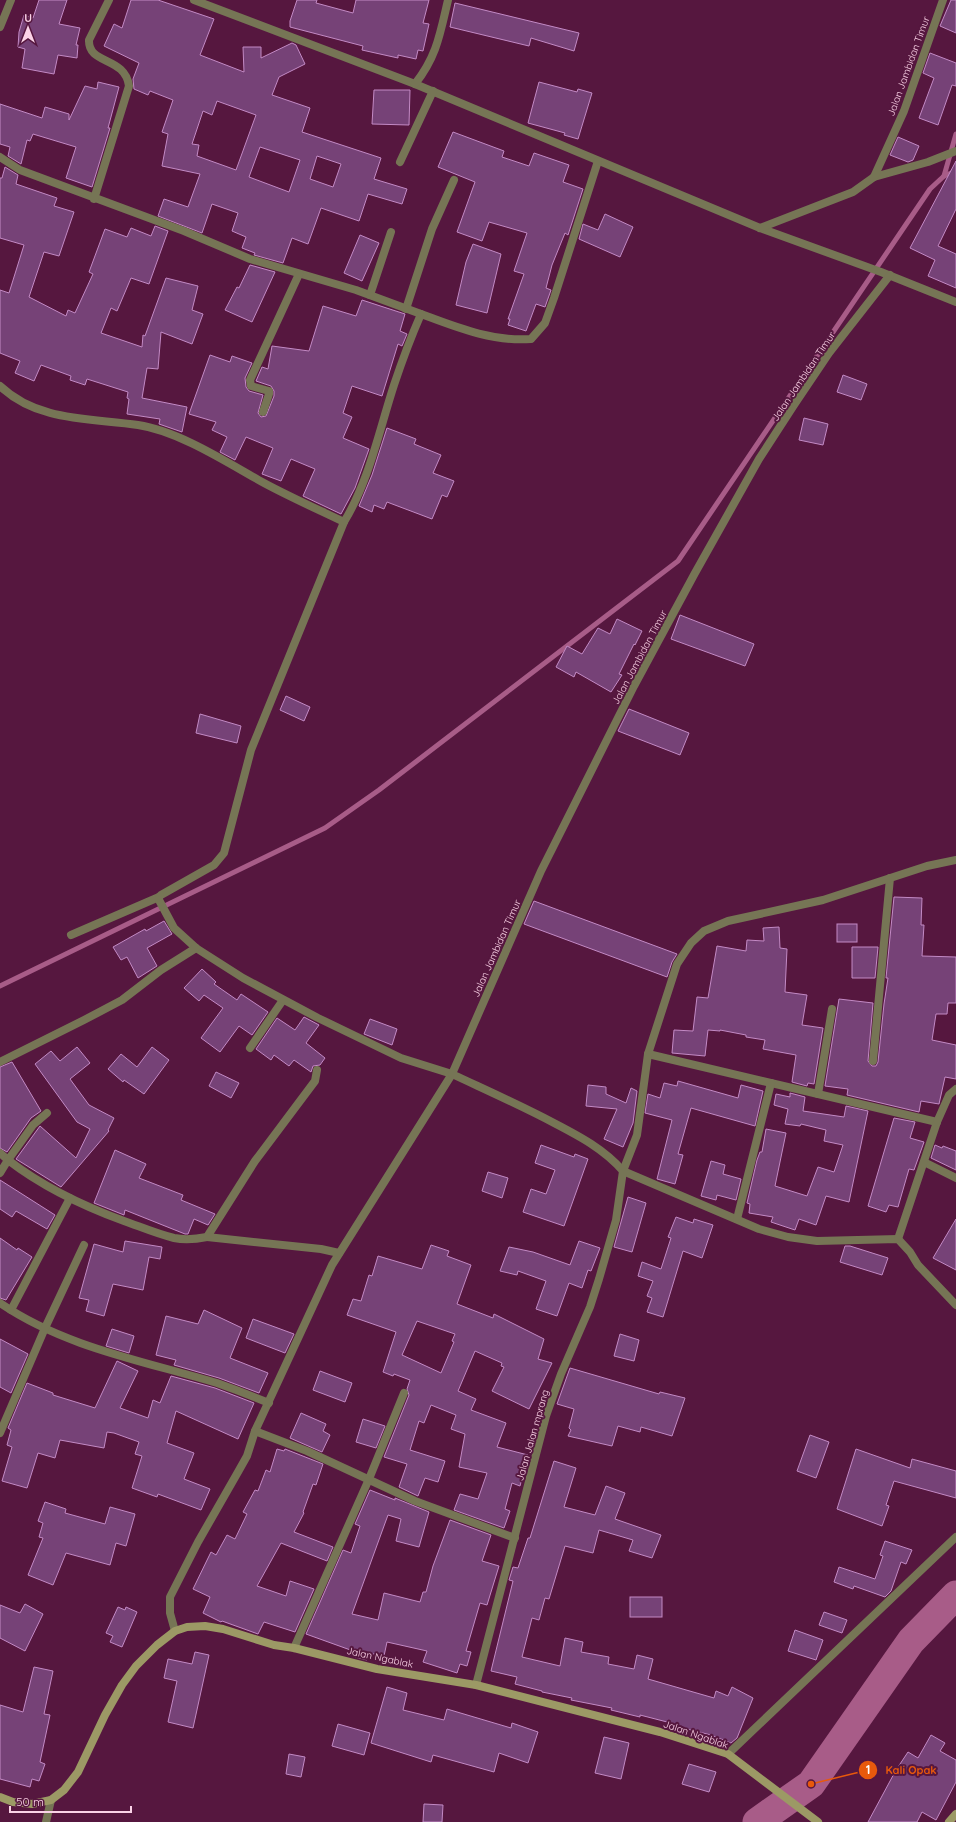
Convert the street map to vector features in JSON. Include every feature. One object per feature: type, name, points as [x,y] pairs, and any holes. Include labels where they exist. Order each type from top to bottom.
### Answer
[{"type":"street","points":[[0,27],[11,0]]},
{"type":"street","points":[[94,199],[129,86],[126,75],[122,69],[96,55],[89,44],[89,40],[109,0]]},
{"type":"street","points":[[194,0],[415,84],[760,228],[890,275],[956,302]]},
{"type":"street","points":[[415,84],[427,68],[436,50],[448,0]]},
{"type":"street","name":"Jalan Jambidan Timur","points":[[874,177],[904,111],[943,0]]},
{"type":"street","points":[[400,162],[433,92]]},
{"type":"street","points":[[760,228],[853,192],[874,177],[928,162],[956,151]]},
{"type":"street","points":[[0,157],[20,170],[94,199],[184,231],[250,259],[370,295],[465,330],[514,340],[530,339],[545,323],[598,161]]},
{"type":"street","points":[[406,309],[432,229],[454,180]]},
{"type":"street","points":[[370,295],[391,232]]},
{"type":"street","points":[[263,412],[269,391],[252,386],[250,380],[299,274]]},
{"type":"street","name":"Jalan Jambidan Timur","points":[[175,1631],[170,1613],[170,1598],[198,1542],[241,1466],[255,1432],[339,1253],[452,1074],[541,871],[634,686],[759,459],[829,353],[890,275]]},
{"type":"street","points":[[71,935],[159,898],[214,865],[224,853],[251,750],[344,522],[352,508],[380,434],[394,386],[420,314]]},
{"type":"street","points":[[0,386],[21,402],[44,412],[58,416],[139,425],[166,433],[195,446],[284,494],[344,522]]},
{"type":"street","name":"Jalan Jalan mprang","points":[[476,1685],[546,1416],[561,1374],[590,1307],[616,1220],[623,1171],[636,1135],[648,1054],[677,964],[691,943],[704,931],[728,921],[823,900],[890,878],[956,860]]},
{"type":"street","points":[[873,1061],[890,878]]},
{"type":"street","points":[[159,898],[163,909],[174,928],[196,948],[283,1000],[401,1058],[452,1074],[540,1116],[584,1138],[612,1158],[623,1171],[759,1229],[788,1237],[817,1240],[898,1239],[910,1252],[918,1265],[956,1305]]},
{"type":"street","points":[[0,1062],[122,1000],[161,970],[196,948]]},
{"type":"street","points":[[250,1048],[283,1000]]},
{"type":"street","points":[[818,1094],[832,1009]]},
{"type":"street","points":[[648,1054],[937,1122]]},
{"type":"street","points":[[207,1237],[256,1161],[315,1081],[317,1070]]},
{"type":"street","points":[[738,1219],[771,1083]]},
{"type":"street","points":[[898,1239],[937,1122],[950,1095],[956,1089]]},
{"type":"street","points":[[0,1173],[33,1125],[47,1113]]},
{"type":"street","points":[[0,1153],[24,1172],[70,1198],[154,1233],[175,1238],[207,1237],[321,1249],[339,1253]]},
{"type":"street","points":[[924,1162],[956,1178]]},
{"type":"street","points":[[11,1310],[70,1198]]},
{"type":"street","points":[[0,1433],[45,1328],[84,1245]]},
{"type":"street","points":[[0,1302],[11,1310],[45,1328],[101,1350],[219,1384],[269,1403]]},
{"type":"street","points":[[294,1648],[369,1479],[404,1393]]},
{"type":"street","points":[[255,1432],[307,1451],[415,1501],[515,1538]]},
{"type":"street","points":[[728,1754],[956,1537]]},
{"type":"street","name":"Jalan Ngablak","points":[[0,1797],[13,1802],[32,1804],[51,1800],[64,1790],[78,1772],[105,1714],[129,1676],[157,1645],[175,1631],[193,1627],[223,1629],[274,1645],[294,1648],[377,1669],[476,1685],[660,1732],[728,1754],[818,1822]]},
{"type":"street","points":[[46,1822],[51,1800]]},
{"type":"street","points":[[949,1822],[956,1814]]},
{"type":"building","points":[[39,0],[67,0],[59,24],[80,28],[76,45],[78,45],[77,58],[58,55],[54,74],[22,68],[25,49],[18,47],[19,32],[24,15],[33,18]]},
{"type":"building","points":[[131,0],[158,0],[214,19],[200,55],[244,72],[243,47],[261,47],[261,58],[292,43],[296,45],[305,64],[279,77],[272,95],[310,108],[302,132],[381,158],[374,179],[407,189],[402,204],[368,194],[359,221],[321,208],[308,244],[292,238],[283,263],[254,255],[255,253],[242,248],[246,237],[232,231],[238,213],[212,204],[202,233],[158,216],[164,199],[188,207],[200,174],[162,166],[168,134],[162,132],[173,100],[150,91],[148,95],[134,89],[133,79],[139,63],[104,46],[114,24],[122,28]],"holes":[[[217,101],[256,115],[236,170],[197,156],[199,145],[192,144],[203,111],[212,115]],[[260,147],[300,160],[289,192],[249,177]],[[317,156],[341,164],[333,187],[310,179]]]},
{"type":"building","points":[[297,0],[317,0],[316,3],[353,13],[356,0],[429,0],[423,23],[429,24],[423,51],[418,50],[416,59],[398,55],[398,58],[362,50],[363,46],[290,27],[290,21]]},
{"type":"building","points":[[951,0],[956,0],[956,33],[940,26]]},
{"type":"building","points":[[455,3],[579,33],[574,51],[531,38],[529,46],[450,27]]},
{"type":"building","points":[[930,53],[956,63],[956,86],[952,85],[938,125],[919,118],[934,78],[923,73]]},
{"type":"building","points":[[98,82],[119,87],[108,128],[110,128],[92,187],[66,178],[76,147],[33,134],[30,141],[27,140],[21,164],[8,156],[10,147],[0,144],[0,104],[42,118],[45,107],[69,114],[69,120],[85,86],[97,89]]},
{"type":"building","points":[[539,82],[577,92],[578,89],[592,93],[578,139],[564,135],[565,133],[528,123]]},
{"type":"building","points":[[374,90],[410,90],[409,125],[372,124]]},
{"type":"building","points":[[453,132],[504,151],[502,157],[529,166],[534,153],[569,165],[563,182],[583,189],[568,235],[565,233],[552,265],[546,288],[551,290],[545,307],[536,304],[526,331],[508,325],[510,319],[508,319],[524,274],[514,271],[527,233],[489,222],[482,241],[457,232],[475,182],[438,167]]},
{"type":"building","points":[[898,137],[919,146],[913,160],[908,162],[890,155]]},
{"type":"building","points":[[956,161],[956,209],[938,246],[956,254],[956,288],[928,276],[935,260],[910,248]]},
{"type":"building","points":[[5,167],[18,175],[16,184],[57,198],[54,206],[74,212],[59,256],[44,252],[29,297],[66,316],[68,310],[75,313],[93,274],[89,272],[105,229],[127,237],[131,228],[151,236],[155,226],[168,231],[149,284],[131,278],[117,311],[111,308],[101,333],[142,347],[143,335],[145,336],[166,278],[198,286],[192,310],[203,314],[192,344],[161,332],[158,369],[147,368],[142,398],[187,407],[182,432],[159,424],[160,419],[127,414],[129,399],[127,398],[128,392],[87,379],[85,385],[70,380],[71,376],[41,365],[34,381],[15,373],[20,361],[0,353],[0,290],[9,293],[24,245],[0,238],[0,178],[2,178]]},
{"type":"building","points":[[605,214],[633,227],[620,257],[579,239],[583,224],[598,230]]},
{"type":"building","points":[[360,235],[379,243],[362,281],[344,273]]},
{"type":"building","points":[[473,244],[501,254],[487,313],[456,305],[466,262]]},
{"type":"building","points":[[250,265],[275,272],[252,322],[225,310],[237,287],[239,288]]},
{"type":"building","points":[[362,300],[405,314],[400,331],[407,334],[402,346],[398,344],[382,396],[352,386],[343,413],[352,417],[343,438],[369,449],[355,488],[341,514],[303,496],[315,469],[291,459],[281,481],[262,474],[273,448],[246,437],[235,460],[220,452],[227,437],[212,430],[216,422],[189,414],[210,355],[230,362],[232,356],[252,363],[245,378],[246,387],[249,391],[263,395],[258,413],[261,417],[266,416],[274,396],[274,391],[271,386],[256,381],[262,367],[268,369],[272,346],[309,351],[323,306],[356,316]]},
{"type":"building","points":[[843,375],[867,384],[861,400],[837,392]]},
{"type":"building","points":[[804,418],[828,424],[823,445],[799,440]]},
{"type":"building","points":[[387,428],[416,439],[414,444],[441,455],[433,473],[454,481],[447,497],[442,495],[432,519],[387,502],[384,509],[374,505],[372,512],[359,506],[372,475]]},
{"type":"building","points":[[680,615],[754,644],[745,666],[671,639]]},
{"type":"building","points":[[617,619],[642,631],[619,674],[622,675],[611,692],[576,672],[574,677],[556,667],[567,646],[582,654],[598,628],[610,634]]},
{"type":"building","points":[[286,696],[310,707],[304,721],[280,710]]},
{"type":"building","points":[[629,709],[689,733],[680,755],[618,731]]},
{"type":"building","points":[[200,714],[241,726],[237,743],[196,733]]},
{"type":"building","points":[[894,897],[922,898],[921,925],[924,925],[922,956],[956,957],[956,1003],[948,1003],[947,1014],[936,1014],[932,1040],[956,1045],[956,1079],[945,1077],[939,1104],[921,1101],[919,1112],[847,1095],[848,1089],[825,1086],[839,999],[873,1003],[868,1061],[872,1066],[876,1066],[878,1062],[888,978],[886,978]]},
{"type":"building","points":[[534,901],[677,954],[672,962],[667,977],[524,924]]},
{"type":"building","points":[[164,921],[172,934],[147,948],[157,966],[138,978],[127,957],[121,960],[113,947],[145,929],[146,931]]},
{"type":"building","points":[[837,924],[857,924],[857,942],[837,942]]},
{"type":"building","points":[[779,927],[780,948],[787,949],[785,992],[807,995],[802,1025],[823,1028],[814,1084],[808,1083],[807,1086],[792,1082],[796,1055],[763,1049],[765,1040],[746,1037],[746,1035],[720,1030],[708,1030],[705,1056],[672,1053],[674,1030],[693,1031],[697,997],[708,998],[717,946],[746,951],[747,940],[764,941],[763,928]]},
{"type":"building","points":[[852,947],[878,947],[875,978],[852,978]]},
{"type":"building","points":[[202,969],[216,982],[214,984],[237,1000],[241,994],[268,1012],[252,1035],[239,1026],[220,1052],[201,1038],[223,1008],[204,995],[199,1001],[184,988]]},
{"type":"building","points":[[304,1017],[319,1025],[306,1043],[325,1058],[320,1065],[313,1066],[311,1072],[294,1060],[289,1066],[274,1055],[271,1060],[256,1049],[277,1018],[295,1030]]},
{"type":"building","points":[[370,1019],[397,1029],[392,1045],[364,1034]]},
{"type":"building","points":[[77,1047],[90,1063],[70,1079],[89,1105],[114,1118],[108,1130],[109,1131],[61,1187],[16,1159],[40,1126],[76,1158],[90,1129],[77,1122],[35,1064],[51,1051],[60,1061]]},
{"type":"building","points":[[152,1047],[169,1060],[144,1094],[124,1080],[123,1082],[108,1069],[121,1054],[137,1067]]},
{"type":"building","points":[[12,1062],[41,1111],[31,1118],[7,1152],[0,1148],[0,1067]]},
{"type":"building","points":[[216,1072],[239,1083],[231,1098],[209,1086]]},
{"type":"building","points":[[678,1081],[738,1098],[741,1085],[763,1091],[755,1126],[691,1108],[678,1154],[683,1155],[675,1184],[657,1179],[672,1120],[645,1113],[648,1094],[660,1098],[664,1083],[677,1086]]},
{"type":"building","points":[[588,1085],[606,1087],[606,1094],[626,1103],[631,1088],[637,1091],[633,1123],[623,1147],[604,1139],[617,1109],[586,1106]]},
{"type":"building","points":[[790,1093],[805,1097],[803,1111],[844,1117],[846,1106],[868,1111],[849,1202],[826,1196],[816,1225],[799,1219],[795,1230],[771,1222],[773,1217],[749,1213],[750,1204],[747,1203],[757,1160],[760,1152],[762,1152],[766,1129],[786,1133],[775,1186],[807,1196],[818,1167],[834,1172],[843,1145],[824,1141],[826,1130],[801,1124],[800,1126],[785,1124],[788,1109],[774,1105],[776,1094],[790,1097]]},
{"type":"building","points":[[894,1118],[915,1122],[910,1138],[924,1142],[914,1170],[909,1169],[898,1207],[889,1205],[886,1212],[868,1206]]},
{"type":"building","points":[[541,1145],[574,1157],[575,1154],[588,1159],[564,1226],[523,1212],[531,1189],[546,1194],[555,1170],[535,1163]]},
{"type":"building","points":[[935,1145],[942,1148],[943,1146],[956,1151],[956,1170],[931,1158]]},
{"type":"building","points":[[115,1150],[146,1164],[139,1178],[183,1195],[181,1200],[215,1214],[208,1225],[194,1219],[188,1234],[185,1234],[125,1210],[124,1215],[94,1203]]},
{"type":"building","points":[[711,1161],[725,1165],[723,1174],[741,1179],[736,1200],[717,1195],[716,1200],[701,1196]]},
{"type":"building","points":[[488,1172],[508,1178],[502,1198],[482,1191]]},
{"type":"building","points":[[0,1180],[55,1215],[47,1229],[16,1211],[12,1217],[0,1209]]},
{"type":"building","points":[[628,1197],[646,1203],[632,1252],[614,1247]]},
{"type":"building","points":[[676,1217],[693,1223],[694,1219],[713,1225],[702,1258],[683,1251],[663,1317],[647,1312],[652,1298],[647,1296],[653,1281],[638,1276],[642,1262],[661,1269],[671,1238],[668,1237]]},
{"type":"building","points":[[956,1219],[956,1270],[933,1258]]},
{"type":"building","points":[[0,1238],[17,1250],[18,1248],[32,1257],[6,1300],[0,1298]]},
{"type":"building","points":[[125,1241],[162,1247],[160,1259],[149,1257],[143,1290],[113,1284],[104,1316],[86,1311],[89,1300],[79,1298],[94,1244],[123,1252]]},
{"type":"building","points":[[579,1241],[600,1248],[591,1271],[588,1270],[582,1288],[569,1283],[557,1316],[536,1309],[546,1281],[518,1271],[517,1275],[500,1271],[509,1247],[533,1252],[570,1265]]},
{"type":"building","points":[[431,1245],[449,1251],[447,1256],[471,1265],[457,1304],[493,1318],[494,1314],[544,1339],[538,1359],[552,1363],[529,1409],[492,1391],[504,1367],[501,1366],[502,1363],[475,1351],[458,1391],[476,1399],[471,1410],[506,1423],[497,1447],[528,1455],[520,1486],[512,1483],[505,1509],[510,1511],[504,1528],[454,1510],[460,1494],[478,1499],[487,1473],[459,1467],[465,1434],[451,1429],[456,1415],[431,1405],[424,1423],[419,1421],[410,1450],[445,1461],[438,1482],[425,1478],[418,1496],[399,1487],[407,1464],[384,1457],[409,1395],[407,1389],[410,1380],[394,1374],[393,1376],[383,1372],[396,1332],[347,1315],[353,1299],[361,1301],[369,1275],[372,1276],[378,1256],[422,1269]],"holes":[[[417,1321],[455,1334],[452,1341],[454,1342],[441,1373],[402,1355]]]},
{"type":"building","points":[[845,1246],[850,1246],[888,1258],[882,1275],[840,1262]]},
{"type":"building","points":[[204,1310],[242,1328],[230,1358],[268,1373],[259,1393],[219,1378],[174,1365],[176,1360],[156,1355],[166,1316],[198,1324]]},
{"type":"building","points":[[253,1319],[294,1334],[285,1353],[246,1338]]},
{"type":"building","points":[[112,1329],[134,1336],[129,1353],[106,1346]]},
{"type":"building","points":[[620,1334],[639,1340],[634,1361],[614,1356]]},
{"type":"building","points":[[0,1339],[28,1354],[11,1393],[0,1387]]},
{"type":"building","points":[[117,1361],[138,1371],[120,1408],[148,1418],[153,1400],[160,1403],[171,1376],[215,1388],[254,1403],[238,1439],[176,1411],[167,1443],[194,1453],[184,1479],[210,1489],[201,1510],[158,1494],[157,1497],[132,1488],[142,1456],[135,1454],[139,1442],[114,1433],[107,1432],[104,1448],[60,1440],[55,1458],[38,1453],[27,1488],[2,1481],[12,1447],[7,1445],[11,1430],[8,1428],[27,1383],[53,1393],[53,1395],[95,1408]]},
{"type":"building","points":[[570,1368],[659,1394],[660,1392],[685,1398],[672,1436],[641,1427],[640,1432],[618,1426],[612,1446],[568,1436],[571,1430],[569,1428],[574,1409],[557,1404]]},
{"type":"building","points":[[320,1371],[352,1383],[345,1402],[313,1390]]},
{"type":"building","points":[[301,1413],[326,1424],[323,1431],[330,1435],[322,1452],[290,1438]]},
{"type":"building","points":[[363,1419],[385,1426],[376,1448],[356,1442]]},
{"type":"building","points":[[810,1435],[829,1442],[816,1478],[797,1471]]},
{"type":"building","points":[[277,1449],[284,1451],[285,1449],[323,1464],[316,1485],[313,1484],[303,1512],[304,1513],[294,1532],[333,1547],[327,1561],[281,1543],[257,1586],[286,1596],[290,1581],[314,1589],[295,1632],[264,1622],[258,1634],[222,1621],[221,1622],[203,1613],[210,1597],[193,1589],[211,1552],[216,1555],[227,1535],[235,1539],[247,1514],[243,1512],[255,1490],[258,1491],[266,1470],[270,1472]]},
{"type":"building","points":[[856,1449],[910,1468],[912,1459],[956,1471],[956,1498],[894,1481],[886,1505],[889,1506],[882,1526],[837,1509]]},
{"type":"building","points":[[554,1461],[576,1468],[564,1507],[595,1515],[606,1486],[625,1493],[615,1519],[661,1535],[652,1558],[629,1551],[633,1540],[599,1530],[593,1553],[565,1546],[549,1599],[545,1598],[539,1620],[532,1618],[522,1657],[560,1666],[565,1638],[583,1642],[581,1652],[609,1657],[608,1664],[634,1669],[637,1655],[653,1659],[648,1679],[714,1698],[716,1691],[728,1696],[732,1687],[753,1698],[737,1738],[731,1743],[711,1735],[671,1725],[671,1723],[640,1715],[640,1717],[611,1710],[612,1708],[571,1700],[572,1698],[542,1692],[515,1684],[517,1677],[491,1671],[513,1581],[509,1580],[513,1567],[518,1568],[528,1538],[530,1538]]},
{"type":"building","points":[[370,1490],[395,1500],[395,1498],[429,1512],[419,1547],[396,1541],[401,1519],[388,1515],[352,1614],[378,1620],[384,1593],[420,1602],[423,1592],[426,1592],[433,1566],[450,1520],[491,1535],[482,1561],[499,1566],[487,1605],[480,1603],[466,1651],[471,1652],[467,1666],[460,1664],[457,1673],[423,1662],[427,1651],[387,1642],[384,1656],[369,1653],[367,1660],[355,1657],[356,1652],[306,1634],[343,1550],[351,1553],[360,1526],[355,1524]]},
{"type":"building","points":[[45,1502],[66,1509],[65,1513],[105,1524],[110,1507],[135,1514],[126,1546],[116,1543],[110,1565],[66,1553],[53,1585],[28,1575],[43,1538],[39,1537],[43,1523],[38,1521]]},
{"type":"building","points":[[885,1541],[912,1550],[906,1564],[901,1562],[891,1591],[885,1597],[854,1586],[853,1589],[834,1582],[839,1567],[875,1579],[883,1556],[880,1555]]},
{"type":"building","points":[[630,1597],[662,1597],[662,1617],[630,1617]]},
{"type":"building","points":[[25,1604],[43,1614],[25,1651],[0,1638],[0,1605],[20,1613]]},
{"type":"building","points":[[118,1607],[125,1610],[126,1607],[137,1612],[122,1647],[110,1642],[113,1636],[106,1633]]},
{"type":"building","points":[[824,1612],[847,1620],[842,1633],[819,1625]]},
{"type":"building","points":[[795,1630],[823,1640],[816,1660],[788,1651]]},
{"type":"building","points":[[195,1652],[209,1655],[193,1728],[168,1722],[177,1681],[164,1678],[168,1659],[192,1664]]},
{"type":"building","points":[[34,1667],[53,1671],[44,1714],[50,1715],[40,1762],[45,1764],[39,1781],[32,1779],[30,1787],[0,1779],[0,1705],[23,1712]]},
{"type":"building","points":[[387,1687],[407,1693],[403,1710],[444,1720],[447,1709],[511,1728],[512,1723],[538,1732],[528,1763],[499,1753],[494,1772],[433,1755],[431,1762],[371,1743]]},
{"type":"building","points":[[338,1724],[370,1733],[364,1755],[332,1746]]},
{"type":"building","points":[[931,1735],[945,1743],[940,1751],[956,1760],[956,1782],[936,1820],[922,1812],[917,1822],[868,1822],[896,1770],[908,1752],[918,1758]]},
{"type":"building","points":[[604,1737],[629,1743],[621,1779],[595,1773]]},
{"type":"building","points":[[289,1754],[305,1757],[301,1777],[286,1774]]},
{"type":"building","points":[[689,1764],[716,1772],[709,1792],[682,1784]]},
{"type":"building","points":[[424,1804],[443,1805],[442,1822],[423,1822]]},
{"type":"waterway","points":[[944,176],[956,134]]},
{"type":"waterway","points":[[0,986],[325,828],[379,790],[678,561],[930,189],[944,176],[956,171]]},
{"type":"waterway","points":[[757,1822],[811,1784],[911,1641],[956,1595]]},
{"type":"place","name":"Kali Opak","points":[[811,1784]]}]
